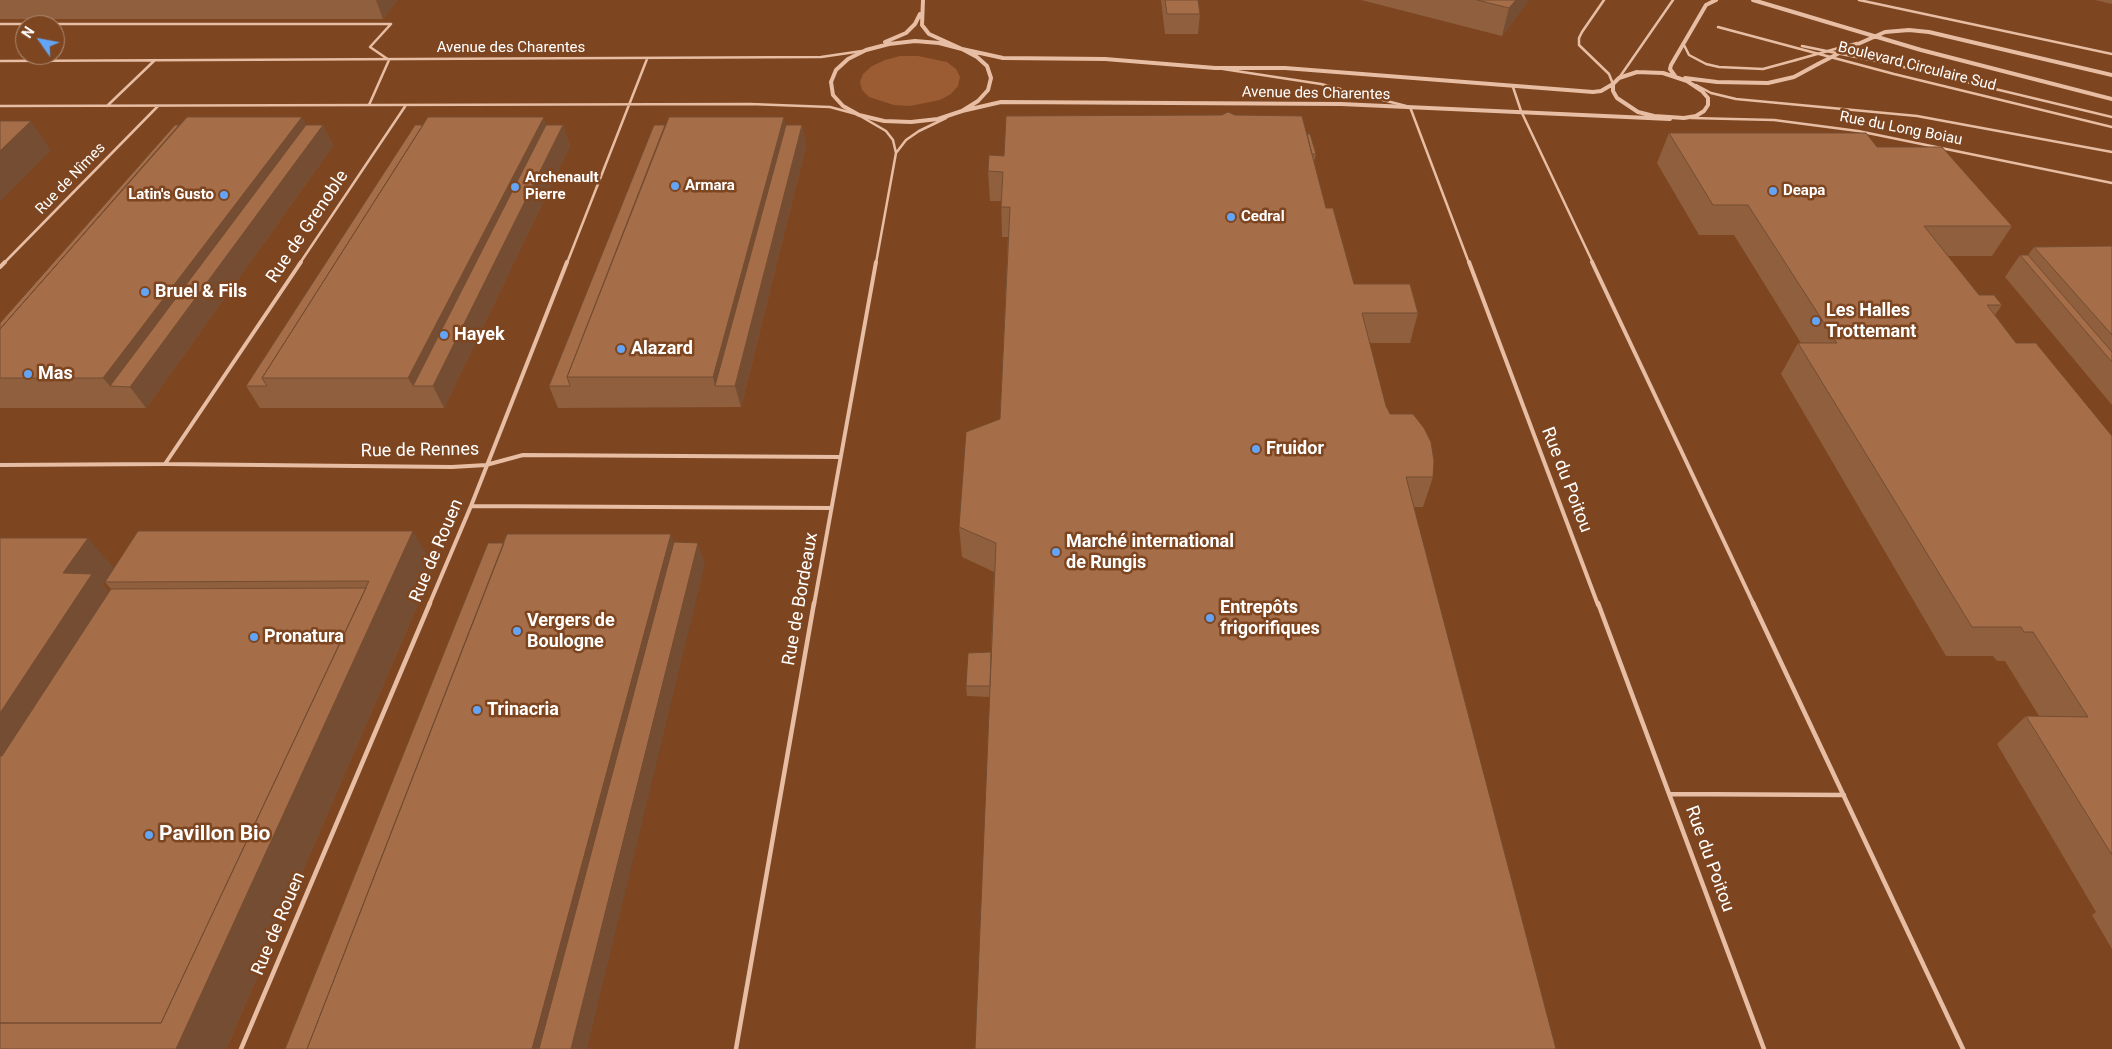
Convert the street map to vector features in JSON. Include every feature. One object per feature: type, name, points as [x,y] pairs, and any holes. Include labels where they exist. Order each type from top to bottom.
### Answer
[{"type":"street","points":[[920,14],[922,24],[929,34],[977,56],[988,66],[991,78],[988,90],[978,101],[962,111],[938,119],[911,122],[884,121],[859,115],[843,106],[833,95],[831,82],[836,70],[848,59],[906,33],[915,24],[920,14],[923,0]]},
{"type":"street","points":[[1676,76],[1670,69],[1683,43],[1706,5],[1716,0]]},
{"type":"street","points":[[1753,0],[1875,36],[2112,100]]},
{"type":"street","points":[[1681,78],[1717,82],[1768,83],[1794,78],[1849,48],[1894,30],[1929,32],[2112,75]]},
{"type":"street","points":[[866,50],[889,44],[914,41],[939,43],[962,49]]},
{"type":"street","name":"Avenue des Charentes","points":[[962,49],[1003,58],[1105,59],[1215,68],[1285,68],[1593,92],[1601,91],[1614,84]]},
{"type":"street","points":[[1637,72],[1663,73],[1676,76],[1694,84],[1708,98],[1708,105],[1704,111],[1696,116],[1684,118],[1670,119],[1646,114],[1626,106],[1617,98],[1613,91],[1614,84],[1619,78],[1637,72]]},
{"type":"street","name":"Avenue des Charentes","points":[[962,111],[1001,102],[1341,104],[1670,119]]},
{"type":"lane","points":[[1604,0],[1582,32],[1579,44],[1609,74],[1614,84]]},
{"type":"lane","points":[[1619,78],[1673,0]]},
{"type":"lane","points":[[1859,0],[2112,54]]},
{"type":"lane","points":[[0,24],[391,24],[370,47],[389,60],[369,105]]},
{"type":"lane","name":"Boulevard Circulaire Sud","points":[[1718,27],[1770,39],[1894,74],[2112,127]]},
{"type":"lane","points":[[1770,39],[1895,65],[2112,117]]},
{"type":"lane","points":[[1683,43],[1684,49],[1696,60],[1727,68],[1762,69],[1862,42]]},
{"type":"lane","name":"Avenue des Charentes","points":[[0,61],[821,57],[866,50]]},
{"type":"lane","name":"Rue de Rouen","points":[[241,1049],[471,506],[647,59]]},
{"type":"lane","points":[[107,106],[155,60]]},
{"type":"lane","points":[[1215,68],[1321,84],[1410,106]]},
{"type":"lane","name":"Rue du Long Boiau","points":[[1694,84],[1711,93],[1736,99],[1917,116],[2112,152]]},
{"type":"lane","points":[[1513,87],[1521,111],[1963,1049]]},
{"type":"lane","points":[[0,106],[296,104],[812,105],[830,107],[859,115],[886,131],[893,140],[896,154]]},
{"type":"lane","name":"Rue de Grenoble","points":[[165,464],[406,105]]},
{"type":"lane","name":"Rue de Nîmes","points":[[0,268],[158,106]]},
{"type":"lane","name":"Rue du Poitou","points":[[1410,106],[1670,794],[1764,1049]]},
{"type":"lane","points":[[896,154],[906,140],[919,131],[962,111]]},
{"type":"lane","name":"Rue du Long Boiau","points":[[1684,118],[1774,120],[1858,131],[2112,184]]},
{"type":"lane","name":"Rue de Bordeaux","points":[[736,1049],[831,508],[896,154]]},
{"type":"lane","name":"Rue de Rennes","points":[[0,465],[165,464],[442,467],[486,465],[523,455],[840,458]]},
{"type":"lane","points":[[471,506],[831,508]]},
{"type":"lane","points":[[1670,794],[1844,795]]},
{"type":"shaded area","points":[[900,56],[918,56],[947,62],[956,69],[960,77],[958,86],[951,94],[940,100],[910,106],[894,105],[869,97],[862,90],[860,82],[863,74],[872,66]]},
{"type":"building","points":[[1165,0],[1198,0],[1200,14],[1167,14]]},
{"type":"building","points":[[1477,0],[1516,0],[1509,8]]},
{"type":"building","name":"Entrepôts frigorifiques","points":[[1228,112],[1235,115],[1302,116],[1326,208],[1333,208],[1354,284],[1410,284],[1418,313],[1362,313],[1386,406],[1390,414],[1413,414],[1424,428],[1431,442],[1434,461],[1433,477],[1406,477],[1556,1049],[975,1049],[996,543],[959,527],[966,432],[1000,419],[1010,207],[1001,207],[1003,172],[988,171],[989,155],[1004,156],[1006,116],[1222,115]]},
{"type":"building","points":[[187,117],[302,117],[103,378],[0,378],[0,329]]},
{"type":"building","points":[[428,117],[544,117],[408,378],[262,378]]},
{"type":"building","points":[[669,117],[784,117],[713,377],[567,377]]},
{"type":"building","points":[[0,121],[31,121],[0,151]]},
{"type":"building","points":[[175,125],[179,125],[0,329],[0,323]]},
{"type":"building","points":[[306,125],[323,125],[130,387],[110,386]]},
{"type":"building","points":[[415,125],[423,125],[262,378],[267,386],[246,386]]},
{"type":"building","points":[[546,125],[563,125],[433,386],[413,386]]},
{"type":"building","points":[[654,125],[665,125],[567,377],[570,386],[549,386]]},
{"type":"building","points":[[786,125],[802,125],[735,386],[715,386]]},
{"type":"building","points":[[1669,133],[1866,133],[1877,147],[1942,147],[2012,226],[1924,226],[1979,295],[1994,295],[2002,305],[1987,305],[2016,343],[2036,343],[2112,436],[2112,855],[2026,716],[2088,717],[2033,632],[2024,632],[2021,627],[1972,627],[1798,343],[1837,343],[1748,205],[1713,205]]},
{"type":"building","points":[[1307,134],[1310,134],[1316,154],[1312,154]]},
{"type":"building","points":[[2112,246],[2112,335],[2034,247]]},
{"type":"building","points":[[2020,255],[2028,255],[2112,352],[2112,362]]},
{"type":"building","points":[[138,531],[413,531],[176,1049],[0,1049],[0,1023],[161,1023],[369,581],[105,582]]},
{"type":"building","points":[[507,534],[671,534],[532,1049],[307,1049]]},
{"type":"building","points":[[0,538],[88,538],[63,573],[92,574],[0,713]]},
{"type":"building","points":[[674,542],[698,543],[571,1049],[539,1049]]},
{"type":"building","points":[[488,543],[504,543],[307,1049],[285,1049]]},
{"type":"building","name":"Pavillon Bio","points":[[366,588],[161,1023],[0,1023],[0,756],[2,756],[111,589]]},
{"type":"building","points":[[991,652],[990,686],[966,686],[968,653]]},
{"type":"place","name":"Armara","points":[[675,186]]},
{"type":"place","name":"Archenault Pierre","points":[[515,187]]},
{"type":"place","name":"Deapa","points":[[1773,191]]},
{"type":"place","name":"Latin's Gusto","points":[[224,195]]},
{"type":"place","name":"Cedral","points":[[1231,217]]},
{"type":"place","name":"Bruel & Fils","points":[[145,292]]},
{"type":"place","name":"Les Halles Trottemant","points":[[1816,321]]},
{"type":"place","name":"Hayek","points":[[444,335]]},
{"type":"place","name":"Alazard","points":[[621,349]]},
{"type":"place","name":"Mas","points":[[28,374]]},
{"type":"place","name":"Fruidor","points":[[1256,449]]},
{"type":"place","name":"Marché international de Rungis","points":[[1056,552]]},
{"type":"place","name":"Entrepôts frigorifiques","points":[[1210,618]]},
{"type":"place","name":"Vergers de Boulogne","points":[[517,631]]},
{"type":"place","name":"Pronatura","points":[[254,637]]},
{"type":"place","name":"Trinacria","points":[[477,710]]},
{"type":"place","name":"Pavillon Bio","points":[[149,835]]}]
